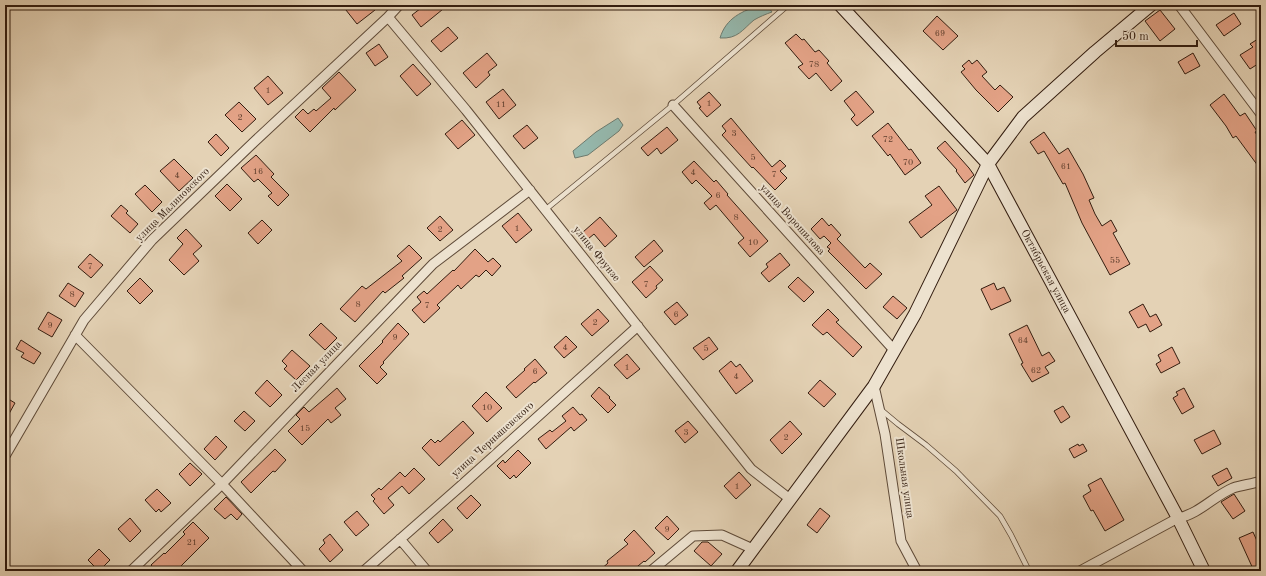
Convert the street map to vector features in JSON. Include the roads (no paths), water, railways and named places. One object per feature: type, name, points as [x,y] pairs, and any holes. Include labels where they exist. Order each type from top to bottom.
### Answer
[{"type":"street","name":"улица Малиновского","points":[[5,456],[84,320],[152,240],[399,5]]},
{"type":"street","name":"Октябрьская улица","points":[[840,5],[988,164],[1178,518],[1204,571]]},
{"type":"street","points":[[737,571],[874,386],[915,314],[988,164],[1023,117],[1095,52],[1151,5]]},
{"type":"street","points":[[1179,5],[1261,114]]},
{"type":"street","name":"улица Фрунзе","points":[[388,17],[466,110],[751,469],[790,499]]},
{"type":"street","name":"улица Ворошилова","points":[[673,105],[894,350]]},
{"type":"street","name":"Лесная улица","points":[[131,571],[222,484],[433,264],[530,190]]},
{"type":"street","name":"улица Чернышевского","points":[[364,571],[638,326]]},
{"type":"street","points":[[75,335],[222,484],[303,571]]},
{"type":"street","name":"Школьная улица","points":[[874,386],[885,434],[901,541],[917,571]]},
{"type":"street","points":[[1080,571],[1178,518],[1185,517],[1199,510],[1233,489],[1261,481]]},
{"type":"street","points":[[651,571],[693,536],[722,535],[753,549]]},
{"type":"street","points":[[400,539],[427,571]]},
{"type":"lane","points":[[545,210],[673,105],[788,5]]},
{"type":"lane","points":[[879,408],[956,470],[1000,516],[1030,571]]},
{"type":"water","points":[[761,5],[767,5],[772,12],[754,20],[736,35],[720,38],[726,25],[731,20],[747,10]]},
{"type":"water","points":[[618,118],[623,125],[619,131],[588,155],[575,158],[573,151],[596,132]]}]
